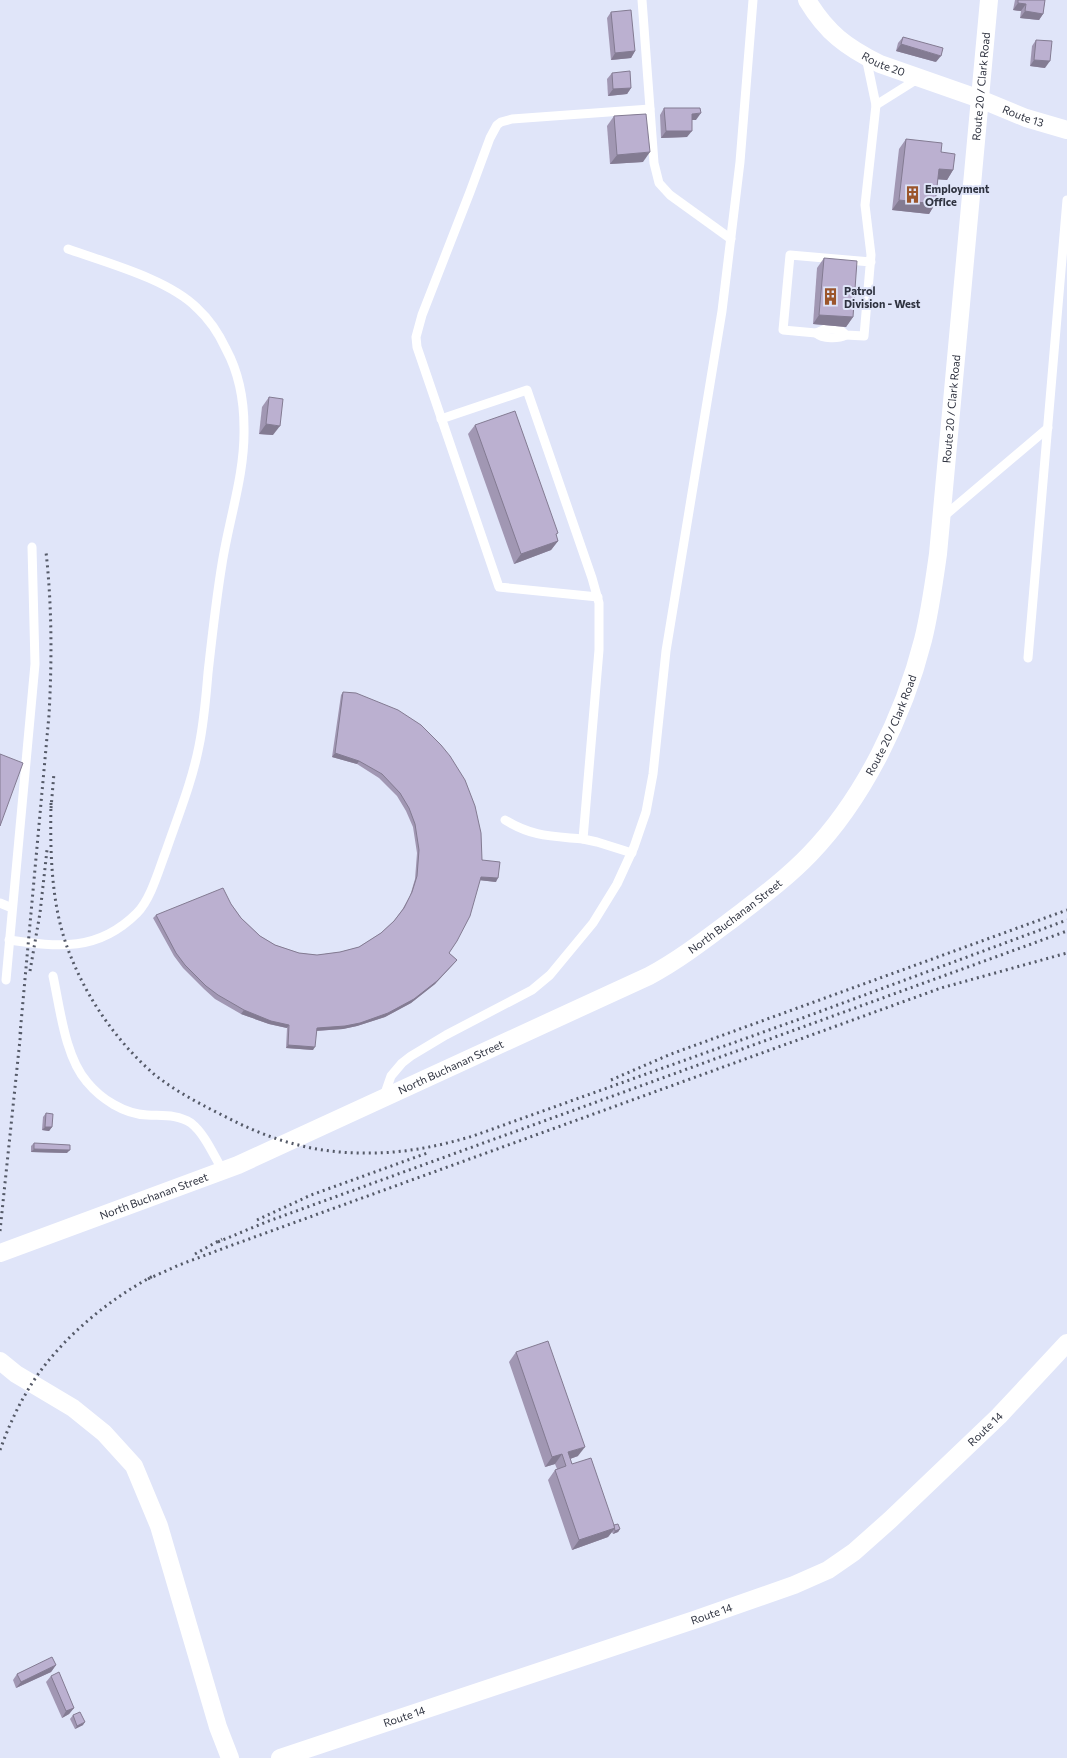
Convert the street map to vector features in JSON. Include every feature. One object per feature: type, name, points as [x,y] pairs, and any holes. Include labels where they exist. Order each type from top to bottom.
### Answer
[{"type":"street","name":"Route 20","points":[[807,0],[830,32],[855,51],[880,64],[980,99]]},
{"type":"street","name":"Route 20 / Clark Road","points":[[851,802],[869,773],[901,708],[923,639],[930,602],[942,518],[989,0]]},
{"type":"street","name":"Route 13","points":[[980,99],[1026,118],[1067,130]]},
{"type":"street","name":"North Buchanan Street","points":[[0,1253],[223,1171],[620,990],[666,967],[708,938],[791,874],[811,854],[851,802]]},
{"type":"street","name":"Route 14","points":[[280,1758],[694,1620],[794,1585],[828,1570],[854,1552],[890,1520],[999,1416],[1067,1343]]},
{"type":"street","points":[[0,1361],[16,1374],[73,1408],[104,1433],[134,1466],[159,1526],[218,1727],[230,1758]]},
{"type":"lane","points":[[642,0],[654,163],[659,183],[670,195],[731,239]]},
{"type":"lane","points":[[383,1099],[391,1076],[402,1063],[411,1056],[446,1035],[532,990],[550,975],[593,923],[617,884],[632,853],[646,812],[666,651],[722,310],[740,162],[753,0]]},
{"type":"lane","points":[[866,57],[876,104],[864,205],[872,255],[864,336],[846,335],[839,330],[825,329],[816,332],[783,330],[790,255],[871,262]]},
{"type":"lane","points":[[876,104],[919,78]]},
{"type":"lane","points":[[598,598],[499,587],[417,347],[416,337],[422,315],[494,130],[501,122],[512,118],[650,109]]},
{"type":"lane","points":[[1028,658],[1067,200]]},
{"type":"lane","points":[[9,940],[62,946],[87,943],[122,926],[139,912],[144,904],[157,875],[181,809],[200,744],[221,566],[243,452],[243,402],[238,377],[223,343],[210,322],[184,297],[166,287],[68,249]]},
{"type":"lane","points":[[441,419],[527,390],[598,598],[600,613],[599,650],[583,839]]},
{"type":"lane","points":[[942,518],[1048,428]]},
{"type":"lane","points":[[6,980],[35,664],[32,548]]},
{"type":"lane","points":[[505,820],[522,830],[540,836],[583,839],[632,853]]},
{"type":"lane","points":[[0,903],[12,908]]},
{"type":"lane","points":[[53,976],[68,1042],[78,1068],[87,1082],[104,1098],[131,1113],[177,1116],[191,1124],[202,1136],[223,1171]]},
{"type":"building","points":[[1018,0],[1045,0],[1043,14],[1025,11],[1026,4],[1018,3]]},
{"type":"building","points":[[631,10],[635,51],[615,53],[611,12]]},
{"type":"building","points":[[903,37],[943,48],[941,56],[901,44]]},
{"type":"building","points":[[1036,40],[1052,41],[1050,61],[1034,60]]},
{"type":"building","points":[[630,71],[631,88],[613,89],[612,73]]},
{"type":"building","points":[[664,108],[700,108],[701,113],[692,114],[692,131],[666,131]]},
{"type":"building","points":[[646,114],[650,152],[617,155],[614,116]]},
{"type":"building","name":"Employment Office","points":[[906,139],[942,143],[941,152],[955,154],[953,170],[939,169],[935,204],[899,200]]},
{"type":"building","name":"Patrol Division - West","points":[[824,258],[857,261],[853,317],[819,315]]},
{"type":"building","points":[[269,397],[283,399],[280,426],[266,424]]},
{"type":"building","points":[[515,411],[558,533],[556,534],[558,541],[521,554],[475,425]]},
{"type":"building","points":[[343,692],[356,693],[398,710],[421,725],[441,745],[450,756],[465,780],[475,806],[481,833],[482,860],[500,862],[498,878],[481,877],[470,916],[449,953],[457,960],[437,981],[414,999],[388,1013],[360,1023],[345,1026],[317,1028],[315,1047],[288,1045],[289,1025],[271,1021],[244,1010],[218,995],[206,986],[185,965],[176,953],[156,915],[223,888],[231,904],[241,918],[260,936],[275,945],[299,953],[317,955],[340,952],[359,947],[381,933],[394,921],[404,908],[412,892],[417,876],[419,850],[415,824],[409,808],[400,793],[382,774],[359,761],[335,753]]},
{"type":"building","points":[[0,754],[23,763],[0,826]]},
{"type":"building","points":[[46,1113],[53,1114],[52,1127],[45,1127]]},
{"type":"building","points":[[34,1143],[70,1145],[70,1150],[34,1149]]},
{"type":"building","points":[[548,1341],[585,1447],[568,1452],[572,1464],[591,1458],[615,1528],[579,1540],[555,1470],[566,1466],[562,1454],[552,1457],[516,1352]]},
{"type":"building","points":[[618,1524],[620,1529],[615,1531],[614,1525]]},
{"type":"building","points":[[52,1657],[56,1665],[21,1682],[17,1674]]},
{"type":"building","points":[[59,1672],[74,1708],[66,1711],[51,1676]]},
{"type":"building","points":[[80,1712],[85,1722],[77,1726],[73,1715]]},
{"type":"railway","points":[[20,1034],[49,715],[51,634],[46,552]]},
{"type":"railway","points":[[51,808],[54,773]]},
{"type":"railway","points":[[51,803],[53,879],[58,916],[76,969],[104,1019],[128,1048],[155,1075],[191,1099],[261,1133],[294,1144],[327,1151],[362,1153],[404,1151],[473,1136],[797,1020],[1067,920]]},
{"type":"railway","points":[[30,971],[40,913],[47,850]]},
{"type":"railway","points":[[611,1080],[671,1054],[1067,910]]},
{"type":"railway","points":[[218,1242],[266,1222],[1067,931]]},
{"type":"railway","points":[[148,1279],[179,1265],[227,1247],[941,988],[1067,953]]},
{"type":"railway","points":[[0,1231],[21,1030]]},
{"type":"railway","points":[[257,1220],[311,1195],[430,1152]]},
{"type":"railway","points":[[195,1254],[222,1239]]},
{"type":"railway","points":[[0,1450],[21,1401],[36,1377],[64,1343],[98,1312],[153,1276]]},
{"type":"place","name":"Employment Office","points":[[912,195]]},
{"type":"place","name":"Patrol Division - West","points":[[831,297]]}]
